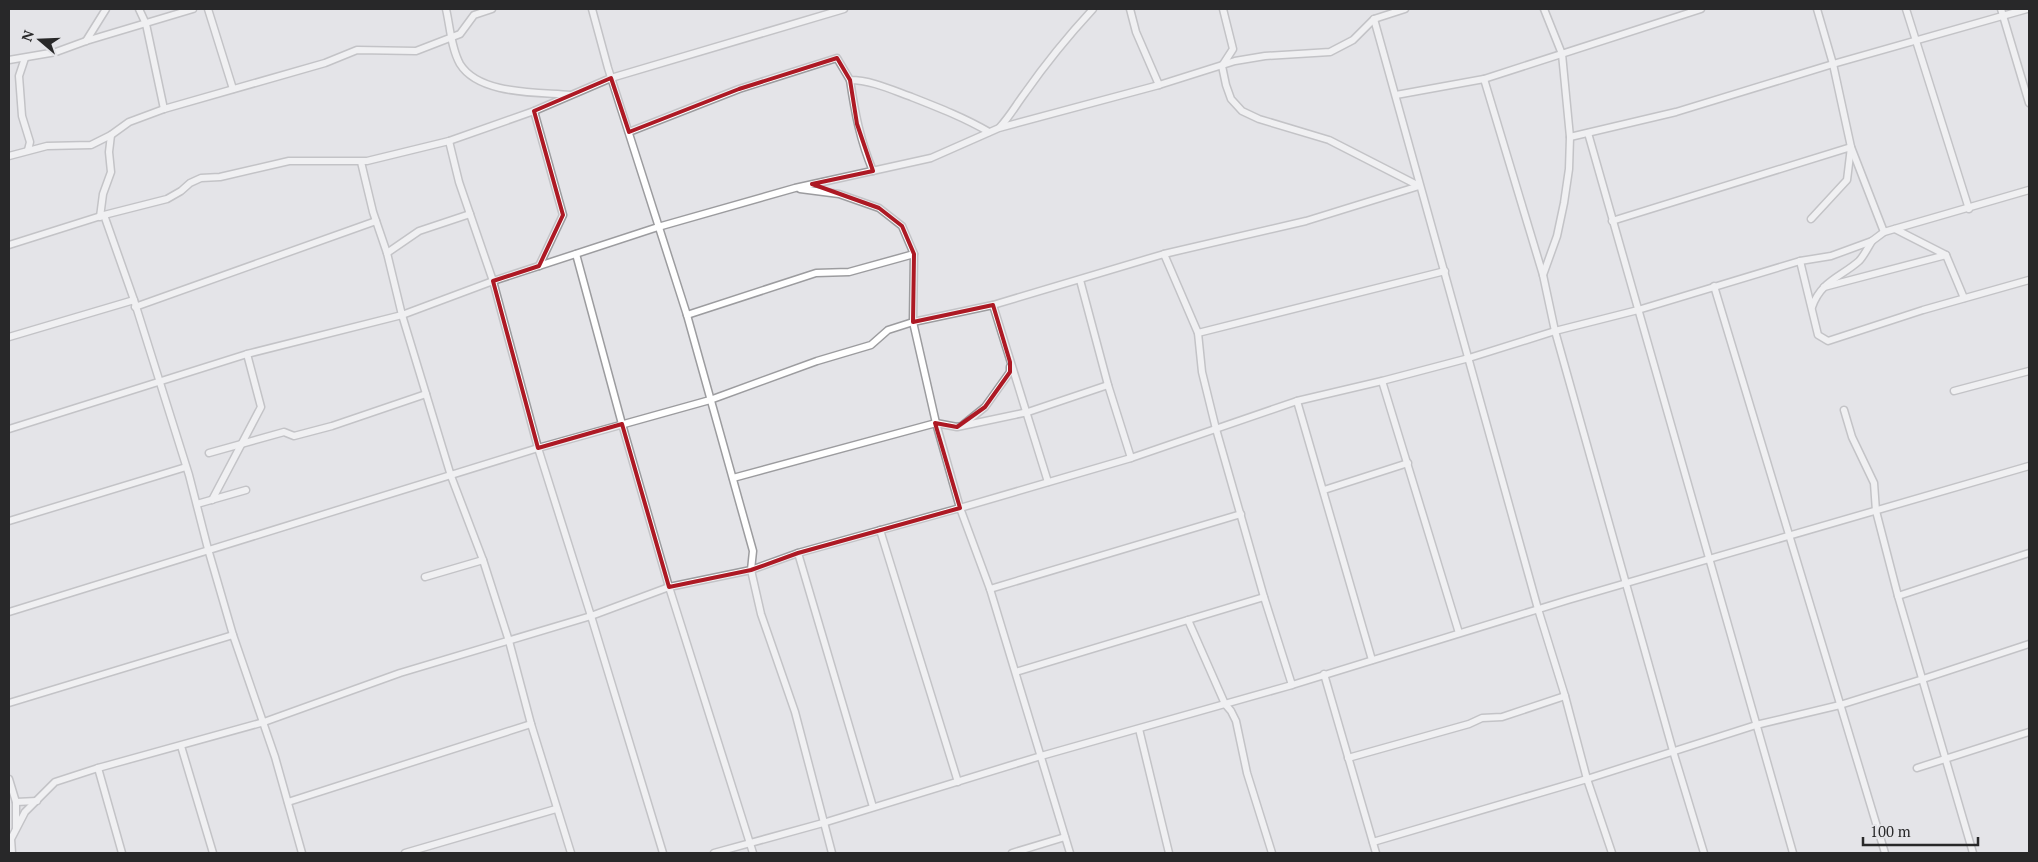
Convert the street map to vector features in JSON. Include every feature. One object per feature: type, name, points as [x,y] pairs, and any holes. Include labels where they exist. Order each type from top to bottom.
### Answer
[{"type":"street","points":[[86,41],[106,9]]},
{"type":"street","points":[[139,9],[146,24],[164,109]]},
{"type":"street","points":[[9,60],[56,52],[86,41],[193,9]]},
{"type":"street","points":[[208,9],[232,89]]},
{"type":"street","points":[[446,9],[455,52],[460,64],[471,77],[486,85],[530,92],[574,95]]},
{"type":"street","points":[[9,156],[47,146],[91,145],[111,135],[129,122],[164,109],[325,63],[357,50],[416,50],[460,34],[474,16],[492,9]]},
{"type":"street","points":[[592,9],[611,78],[687,315],[753,551],[751,570],[761,614],[795,712],[832,853]]},
{"type":"street","points":[[9,245],[102,216],[166,200],[200,178],[220,177],[289,161],[361,162],[449,141],[534,112],[611,78],[844,9]]},
{"type":"street","points":[[999,128],[1068,36],[1094,9]]},
{"type":"street","points":[[1130,9],[1136,32],[1159,85]]},
{"type":"street","points":[[1223,9],[1233,49],[1222,66],[1231,99],[1242,110],[1259,119],[1329,140],[1419,186]]},
{"type":"street","points":[[9,429],[247,354],[402,315],[493,281],[658,228],[795,188],[931,158],[999,128],[1159,85],[1234,61],[1265,56],[1330,52],[1343,47],[1353,40],[1374,18],[1406,9]]},
{"type":"street","points":[[1543,275],[1557,236],[1564,203],[1569,169],[1570,137],[1562,54],[1544,9]]},
{"type":"street","points":[[1396,95],[1484,79],[1701,9]]},
{"type":"street","points":[[1818,9],[1833,64],[1851,147],[1884,232]]},
{"type":"street","points":[[1906,9],[1969,209]]},
{"type":"street","points":[[1570,137],[1676,112],[1915,41],[2002,12],[2027,9]]},
{"type":"street","points":[[2002,12],[2029,103]]},
{"type":"street","points":[[1374,18],[1419,186],[1445,271],[1538,609],[1566,696],[1587,779],[1612,853]]},
{"type":"street","points":[[25,58],[19,76],[22,116],[30,142],[28,150]]},
{"type":"street","points":[[629,132],[738,89],[838,58],[850,80],[857,124],[873,170]]},
{"type":"street","points":[[1484,79],[1543,275],[1555,331],[1673,751],[1704,853]]},
{"type":"street","points":[[850,80],[863,80],[894,90],[954,113],[989,132]]},
{"type":"street","points":[[534,112],[563,215],[539,266]]},
{"type":"street","points":[[1588,133],[1793,853]]},
{"type":"street","points":[[111,135],[109,152],[111,172],[103,194],[102,216],[134,300],[186,466],[233,635],[264,722],[302,853]]},
{"type":"street","points":[[449,141],[459,182],[493,281],[538,448],[663,853]]},
{"type":"street","points":[[1811,219],[1847,180],[1851,147]]},
{"type":"street","points":[[1612,221],[1851,147]]},
{"type":"street","points":[[361,162],[376,221],[387,253],[402,315],[426,394],[451,476],[483,560],[509,641],[531,724],[571,853]]},
{"type":"street","points":[[9,612],[538,448],[710,400],[817,361],[871,345],[888,330],[913,322],[993,306],[1164,254],[1306,221],[1419,186]]},
{"type":"street","points":[[795,188],[838,194],[879,208],[902,226],[914,254],[913,322],[936,423],[960,508],[990,589],[1070,853]]},
{"type":"street","points":[[12,853],[11,839],[25,812],[55,782],[98,768],[264,722],[400,673],[591,616],[669,587],[751,570],[798,553],[1132,458],[1297,401],[1382,382],[1469,358],[1555,331],[1638,310],[1800,261],[1831,256],[1872,241],[1884,232],[1969,209],[2029,190]]},
{"type":"street","points":[[387,253],[419,231],[470,214]]},
{"type":"street","points":[[135,307],[376,221]]},
{"type":"street","points":[[1895,229],[1946,255],[1964,298]]},
{"type":"street","points":[[1812,307],[1816,296],[1832,278],[1860,260],[1872,241]]},
{"type":"street","points":[[576,254],[669,587],[753,853]]},
{"type":"street","points":[[687,315],[816,273],[849,272],[914,254]]},
{"type":"street","points":[[1164,254],[1198,333],[1202,372],[1216,429],[1264,597],[1292,685]]},
{"type":"street","points":[[1824,288],[1946,255]]},
{"type":"street","points":[[1800,261],[1818,335],[1828,341],[1964,298],[2029,280]]},
{"type":"street","points":[[1198,333],[1445,271]]},
{"type":"street","points":[[1080,280],[1108,385],[1132,458]]},
{"type":"street","points":[[1714,286],[1885,853]]},
{"type":"street","points":[[9,337],[134,300]]},
{"type":"street","points":[[993,306],[1028,412],[1048,482]]},
{"type":"street","points":[[212,500],[261,407],[247,354]]},
{"type":"street","points":[[733,478],[936,423],[957,427],[985,407],[1010,372],[1010,362]]},
{"type":"street","points":[[1954,391],[2029,371]]},
{"type":"street","points":[[1382,382],[1459,633]]},
{"type":"street","points":[[963,424],[1028,412],[1108,385]]},
{"type":"street","points":[[209,453],[284,432],[294,436],[332,426],[426,394]]},
{"type":"street","points":[[1297,401],[1372,660]]},
{"type":"street","points":[[1844,410],[1852,437],[1874,483],[1876,511],[1898,596],[1974,853]]},
{"type":"street","points":[[1324,490],[1408,463]]},
{"type":"street","points":[[9,521],[186,466]]},
{"type":"street","points":[[714,853],[823,824],[1041,756],[1292,685],[1709,558],[2029,466]]},
{"type":"street","points":[[197,504],[246,490]]},
{"type":"street","points":[[990,589],[1241,514]]},
{"type":"street","points":[[880,530],[958,782]]},
{"type":"street","points":[[798,553],[873,808]]},
{"type":"street","points":[[1898,596],[2029,553]]},
{"type":"street","points":[[425,577],[483,560]]},
{"type":"street","points":[[1016,672],[1264,597]]},
{"type":"street","points":[[1188,620],[1225,704],[1236,721],[1247,773],[1272,853]]},
{"type":"street","points":[[9,703],[233,635]]},
{"type":"street","points":[[1373,842],[1587,779],[1756,725],[1840,705],[1923,680],[2029,644]]},
{"type":"street","points":[[1324,674],[1376,853]]},
{"type":"street","points":[[1348,758],[1470,724],[1482,718],[1502,718],[1566,696]]},
{"type":"street","points":[[288,802],[471,745],[531,724]]},
{"type":"street","points":[[1138,729],[1169,853]]},
{"type":"street","points":[[1917,768],[2029,732]]},
{"type":"street","points":[[181,746],[213,853]]},
{"type":"street","points":[[98,768],[122,853]]},
{"type":"street","points":[[9,779],[16,802],[16,829]]},
{"type":"street","points":[[16,802],[37,801]]},
{"type":"street","points":[[405,853],[556,809]]},
{"type":"street","points":[[1012,853],[1065,838]]},
{"type":"highlighted area","points":[[837,58],[850,80],[857,124],[873,171],[812,184],[879,208],[902,226],[914,254],[913,322],[993,305],[1010,362],[1010,372],[985,407],[957,427],[935,423],[960,508],[798,553],[751,570],[669,587],[622,424],[538,448],[493,281],[539,266],[563,215],[534,111],[611,78],[629,132],[739,89]]}]
